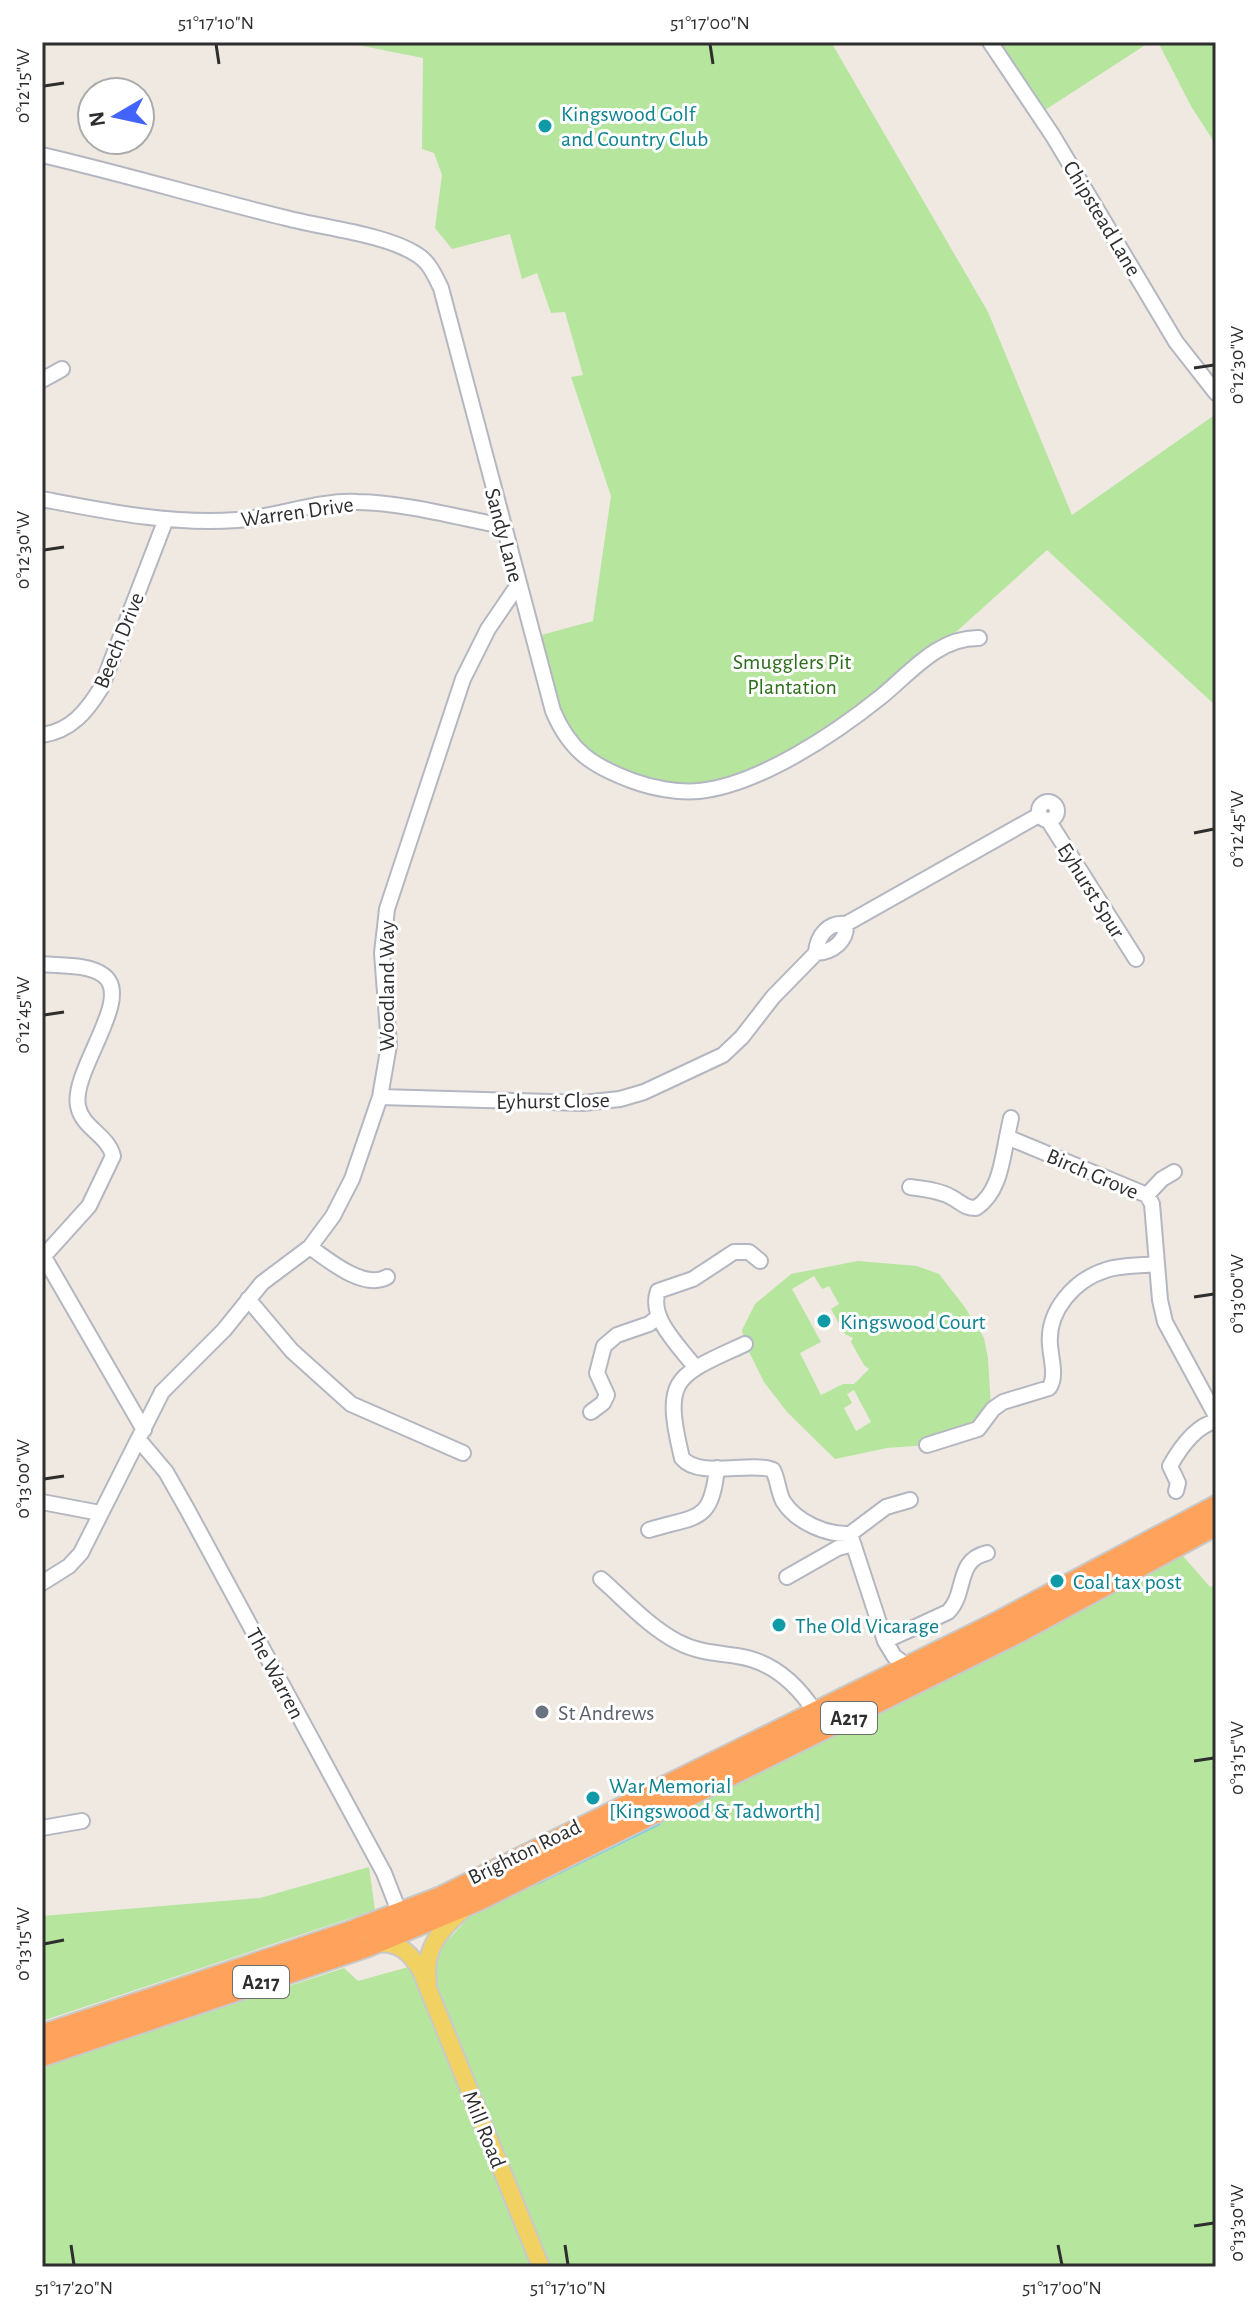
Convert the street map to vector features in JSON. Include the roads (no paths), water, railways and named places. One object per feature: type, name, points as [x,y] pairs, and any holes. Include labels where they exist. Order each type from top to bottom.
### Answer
[{"type":"highway","name":"Brighton Road","points":[[42,2035],[400,1914],[522,1858],[908,1667],[1216,1506]]},
{"type":"highway","name":"Brighton Road","points":[[42,2056],[371,1945],[477,1901],[1023,1630],[1216,1525]]},
{"type":"main road","name":"Mill Road","points":[[430,1991],[427,1963],[430,1949],[445,1927],[477,1901]]},
{"type":"main road","name":"Mill Road","points":[[371,1945],[393,1944],[402,1947],[416,1961],[541,2267]]},
{"type":"street","name":"Chipstead Lane","points":[[990,42],[1053,136],[1176,342],[1216,393]]},
{"type":"street","name":"Sandy Lane","points":[[42,155],[384,242],[423,258],[441,288],[553,711],[565,736],[577,751],[605,771],[642,784],[686,792],[740,781],[820,742],[936,650],[950,642],[979,638]]},
{"type":"street","points":[[42,380],[62,369]]},
{"type":"street","name":"Warren Drive","points":[[42,499],[166,519],[247,519],[324,503],[358,501],[503,526]]},
{"type":"street","name":"Beech Drive","points":[[42,735],[69,726],[87,711],[101,688],[166,519]]},
{"type":"street","name":"Woodland Way","points":[[42,1583],[69,1566],[81,1553],[162,1392],[224,1330],[269,1276],[310,1247],[333,1216],[352,1179],[380,1097],[389,1045],[382,953],[387,909],[463,679],[488,629],[518,585]]},
{"type":"street","name":"Eyhurst Close","points":[[380,1097],[583,1103],[620,1099],[644,1092],[723,1055],[816,953],[817,942],[828,928],[846,924],[1044,818]]},
{"type":"street","name":"Eyhurst Spur","points":[[1044,818],[1136,959]]},
{"type":"street","points":[[42,964],[104,975],[114,995],[111,1009],[82,1075],[78,1097],[82,1118],[111,1148],[113,1156],[89,1206],[43,1258]]},
{"type":"street","points":[[910,1187],[942,1193],[964,1207],[976,1208],[985,1202],[999,1177],[1011,1118]]},
{"type":"street","name":"Birch Grove","points":[[1007,1137],[1147,1195],[1152,1204],[1156,1264],[1165,1322],[1216,1419]]},
{"type":"street","points":[[1147,1195],[1162,1179],[1174,1172]]},
{"type":"street","points":[[310,1247],[362,1277],[379,1281],[387,1277]]},
{"type":"street","points":[[695,1367],[658,1317],[656,1295],[662,1288],[693,1279],[734,1252],[749,1252],[760,1261]]},
{"type":"street","name":"The Warren","points":[[43,1258],[141,1435],[187,1509],[384,1873],[400,1914]]},
{"type":"street","points":[[927,1445],[978,1429],[993,1409],[1003,1402],[1052,1385],[1049,1340],[1052,1324],[1060,1304],[1076,1286],[1106,1270],[1156,1264]]},
{"type":"street","points":[[248,1299],[292,1351],[351,1404],[463,1453]]},
{"type":"street","points":[[591,1412],[603,1403],[607,1395],[597,1373],[604,1346],[617,1335],[649,1324],[658,1317]]},
{"type":"street","points":[[745,1344],[695,1367],[682,1379],[673,1400],[681,1452],[689,1465],[773,1470],[781,1497],[791,1510],[822,1530],[852,1539]]},
{"type":"street","points":[[1176,1491],[1178,1483],[1170,1466],[1180,1447],[1216,1419]]},
{"type":"street","points":[[649,1530],[691,1518],[705,1510],[714,1496],[717,1468]]},
{"type":"street","points":[[787,1577],[852,1539],[886,1507],[910,1500]]},
{"type":"street","points":[[42,1502],[100,1513]]},
{"type":"street","points":[[852,1539],[885,1641],[894,1656],[908,1667]]},
{"type":"street","points":[[885,1641],[948,1612],[956,1604],[961,1578],[968,1564],[973,1558],[987,1553]]},
{"type":"street","points":[[601,1579],[656,1628],[677,1641],[698,1650],[749,1658],[774,1669],[802,1692],[815,1712]]},
{"type":"street","points":[[42,1828],[82,1821]]},
{"type":"waterway","points":[[538,1883],[659,1824]]},
{"type":"place","name":"Kingswood Golf and Country Club","points":[[545,126]]},
{"type":"place","name":"Kingswood Court","points":[[824,1321]]},
{"type":"place","name":"Coal tax post","points":[[1057,1581]]},
{"type":"place","name":"The Old Vicarage","points":[[779,1625]]},
{"type":"place","name":"St Andrews","points":[[542,1712]]},
{"type":"place","name":"War Memorial [Kingswood & Tadworth]","points":[[593,1798]]},
{"type":"park label","name":"Smugglers Pit Plantation","points":[[792,674]]}]
